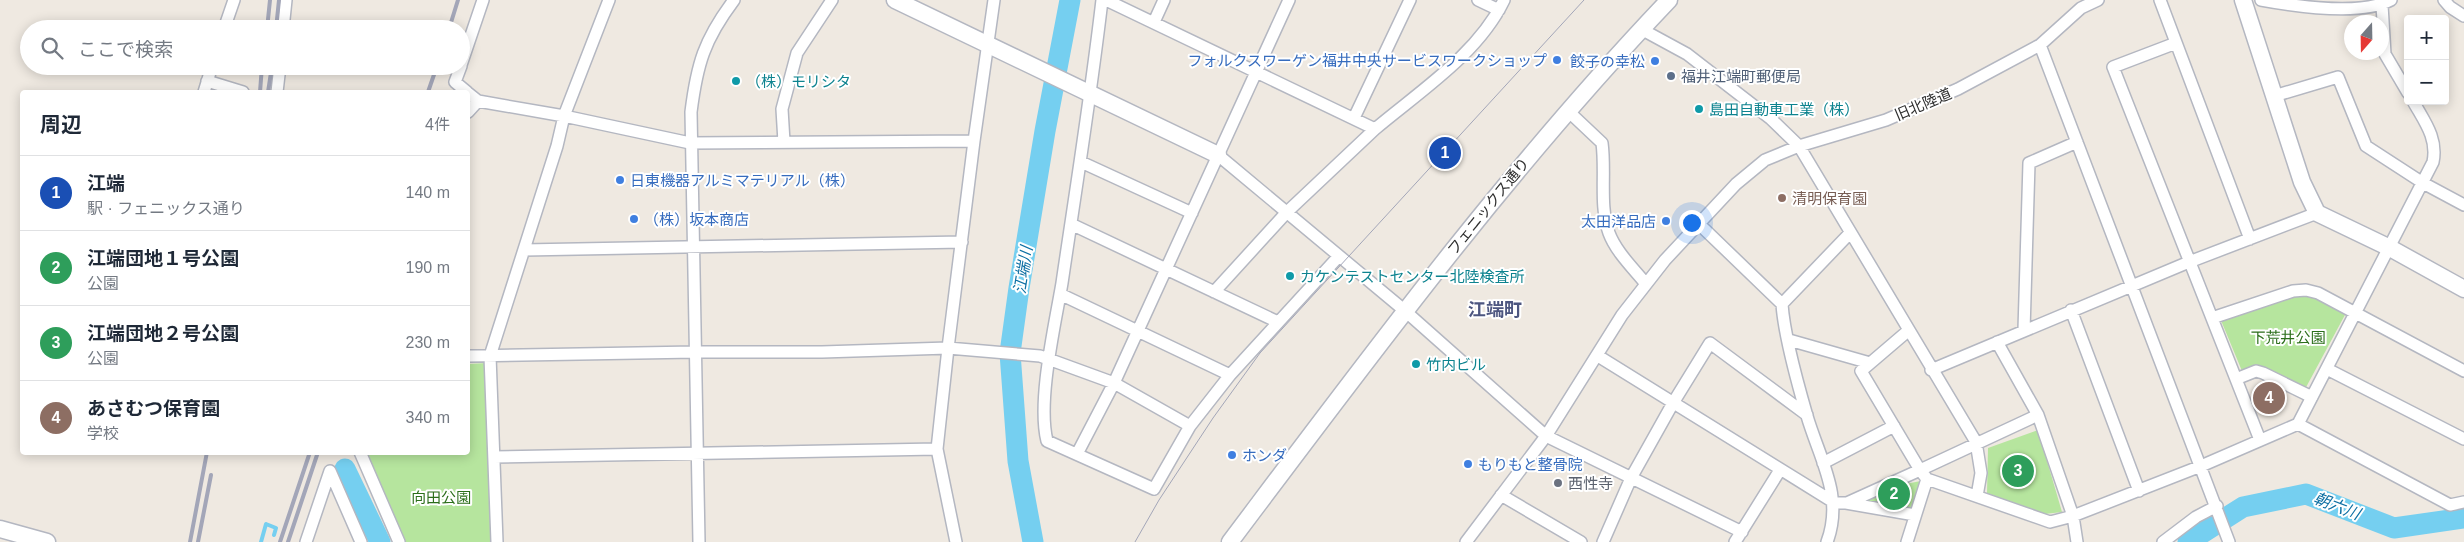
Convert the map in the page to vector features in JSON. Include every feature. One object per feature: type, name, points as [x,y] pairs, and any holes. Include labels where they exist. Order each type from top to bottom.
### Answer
[{"type":"street","points":[[227,20],[234,0]]},
{"type":"street","points":[[284,20],[286,0]]},
{"type":"street","points":[[470,39],[483,0]]},
{"type":"street","points":[[497,542],[490,356],[557,146],[564,116],[609,0]]},
{"type":"street","points":[[699,542],[690,143],[691,112],[697,70],[708,39],[734,0]]},
{"type":"street","points":[[784,142],[782,109],[797,53],[832,0]]},
{"type":"street","points":[[895,0],[1005,55],[1218,155],[1404,310],[1546,436],[1631,478],[1739,537],[1780,470]]},
{"type":"street","points":[[956,542],[936,449],[952,349],[974,141],[994,0]]},
{"type":"street","points":[[1102,0],[1085,91],[1081,162],[1060,294],[1045,358],[1043,424],[1047,441],[1154,488],[1190,426],[1230,375],[1339,256]]},
{"type":"street","points":[[1106,0],[1354,118],[1375,130]]},
{"type":"street","points":[[1154,22],[1164,0]]},
{"type":"street","points":[[1077,454],[1114,383],[1254,72],[1289,0]]},
{"type":"street","points":[[1354,118],[1410,0]]},
{"type":"street","points":[[1214,292],[1287,212],[1375,130],[1476,43],[1501,5],[1478,0]]},
{"type":"street","name":"フェニックス通り","points":[[1230,542],[1404,310],[1567,110],[1669,0]]},
{"type":"street","name":"旧北陸道","points":[[1466,542],[1546,436],[1622,315],[1646,284],[1736,184],[1765,160],[1798,146],[1886,120],[1958,89],[2040,45],[2081,8],[2098,0]]},
{"type":"street","points":[[2160,0],[2250,239]]},
{"type":"street","points":[[2243,0],[2302,182],[2317,213],[2390,248],[2464,289]]},
{"type":"street","points":[[2261,0],[2332,9],[2387,2],[2385,54],[2404,86]]},
{"type":"street","points":[[2444,0],[2464,16]]},
{"type":"street","points":[[1641,29],[1686,54],[1771,119],[1798,146],[1976,442],[1980,472],[1977,496]]},
{"type":"street","points":[[2176,43],[2113,67],[2260,440]]},
{"type":"street","points":[[2040,45],[2202,466],[2229,542]]},
{"type":"street","points":[[205,90],[209,75]]},
{"type":"street","points":[[277,90],[279,75]]},
{"type":"street","points":[[458,75],[456,82],[464,90]]},
{"type":"street","points":[[2274,96],[2338,77],[2366,146],[2423,183],[2464,205]]},
{"type":"street","points":[[207,81],[236,90]]},
{"type":"street","points":[[470,95],[478,101],[564,116],[690,143],[974,141]]},
{"type":"street","points":[[470,110],[478,101]]},
{"type":"street","points":[[1909,330],[1861,371],[1923,474],[2050,522],[2073,516],[2202,466],[2298,424],[2423,183],[2436,148],[2432,135],[2415,105]]},
{"type":"street","points":[[1567,110],[1602,143],[1605,207],[1609,233],[1616,246],[1646,284]]},
{"type":"street","points":[[2024,330],[2030,162],[2077,142]]},
{"type":"street","points":[[1081,162],[1192,213]]},
{"type":"street","points":[[1931,370],[2189,262],[2317,213]]},
{"type":"street","points":[[1071,224],[1278,322]]},
{"type":"street","points":[[1699,224],[1782,304],[1807,415],[1823,463],[1840,503],[1827,542]]},
{"type":"street","points":[[1782,304],[1850,233]]},
{"type":"street","points":[[524,250],[693,249],[962,242]]},
{"type":"street","points":[[2212,318],[2293,291],[2306,290],[2318,293],[2464,371]]},
{"type":"street","points":[[1060,294],[1230,375]]},
{"type":"street","points":[[2072,310],[2139,490]]},
{"type":"street","points":[[1789,340],[1870,363]]},
{"type":"street","points":[[1997,342],[2038,415],[2073,516],[2078,542]]},
{"type":"street","points":[[1603,542],[1631,478],[1673,403],[1710,343],[1807,415]]},
{"type":"street","points":[[470,356],[952,349],[1045,358],[1114,383],[1190,426]]},
{"type":"street","points":[[1598,356],[1780,470],[1840,503],[1916,515]]},
{"type":"street","points":[[2327,369],[2464,440]]},
{"type":"street","points":[[2236,379],[2256,371],[2312,397]]},
{"type":"street","points":[[1840,503],[1923,474],[1976,442],[2038,415]]},
{"type":"street","points":[[2298,424],[2450,505],[2464,502]]},
{"type":"street","points":[[1823,463],[1894,426]]},
{"type":"street","points":[[494,457],[936,449]]},
{"type":"street","points":[[361,455],[399,542]]},
{"type":"street","points":[[307,540],[330,471],[361,542]]},
{"type":"street","points":[[1908,542],[1916,515],[1923,474]]},
{"type":"street","points":[[1501,495],[1581,542]]},
{"type":"street","points":[[2163,542],[2196,517],[2218,509]]},
{"type":"street","points":[[0,529],[47,542]]},
{"type":"green space","name":"下荒井公園","points":[[2295,294],[2310,295],[2346,313],[2304,391],[2242,371],[2220,318]]},
{"type":"green space","name":"向田公園","points":[[487,363],[493,542],[399,542],[361,455],[470,455],[470,364]]},
{"type":"green space","points":[[2038,430],[2062,512],[2045,514],[1987,494],[1988,448]]},
{"type":"green space","points":[[1921,481],[1911,508],[1857,501],[1889,487]]},
{"type":"waterway","name":"江端川","points":[[1033,542],[1018,461],[1010,353],[1045,131],[1070,0]]},
{"type":"waterway","points":[[345,469],[380,542]]},
{"type":"waterway","name":"朝六川","points":[[2188,542],[2243,507],[2306,494],[2394,528],[2464,518]]},
{"type":"waterway","points":[[261,542],[266,524],[276,528],[274,535]]},
{"type":"tram line","points":[[1135,542],[1159,500],[1213,418],[1260,353],[1584,0]]},
{"type":"railway","points":[[268,20],[270,0]]},
{"type":"railway","points":[[277,20],[279,0]]},
{"type":"railway","points":[[452,20],[458,0]]},
{"type":"railway","points":[[260,90],[261,75]]},
{"type":"railway","points":[[268,90],[271,75]]},
{"type":"railway","points":[[429,90],[434,75]]},
{"type":"railway","points":[[190,542],[206,455]]},
{"type":"railway","points":[[280,542],[309,455]]},
{"type":"railway","points":[[288,542],[317,455]]},
{"type":"railway","points":[[198,542],[211,475]]},
{"type":"place","name":"フォルクスワーゲン福井中央サービスワークショップ","points":[[1557,60]]},
{"type":"place","name":"餃子の幸松","points":[[1655,61]]},
{"type":"place","name":"福井江端町郵便局","points":[[1671,76]]},
{"type":"place","name":"（株）モリシタ","points":[[736,81]]},
{"type":"place","name":"島田自動車工業（株）","points":[[1699,109]]},
{"type":"place","name":"江端","points":[[1445,153]]},
{"type":"place","name":"日東機器アルミマテリアル（株）","points":[[620,180]]},
{"type":"place","name":"清明保育園","points":[[1782,198]]},
{"type":"place","name":"（株）坂本商店","points":[[634,219]]},
{"type":"place","name":"太田洋品店","points":[[1666,221]]},
{"type":"place","name":"カケンテストセンター北陸検査所","points":[[1290,276]]},
{"type":"place","name":"竹内ビル","points":[[1416,364]]},
{"type":"place","name":"あさむつ保育園","points":[[2269,398]]},
{"type":"place","name":"ホンダ","points":[[1232,455]]},
{"type":"place","name":"もりもと整骨院","points":[[1468,464]]},
{"type":"place","name":"江端団地２号公園","points":[[2018,471]]},
{"type":"place","name":"西性寺","points":[[1558,483]]},
{"type":"place","name":"江端団地１号公園","points":[[1894,494]]},
{"type":"district","name":"江端町","points":[[1495,310]]}]
